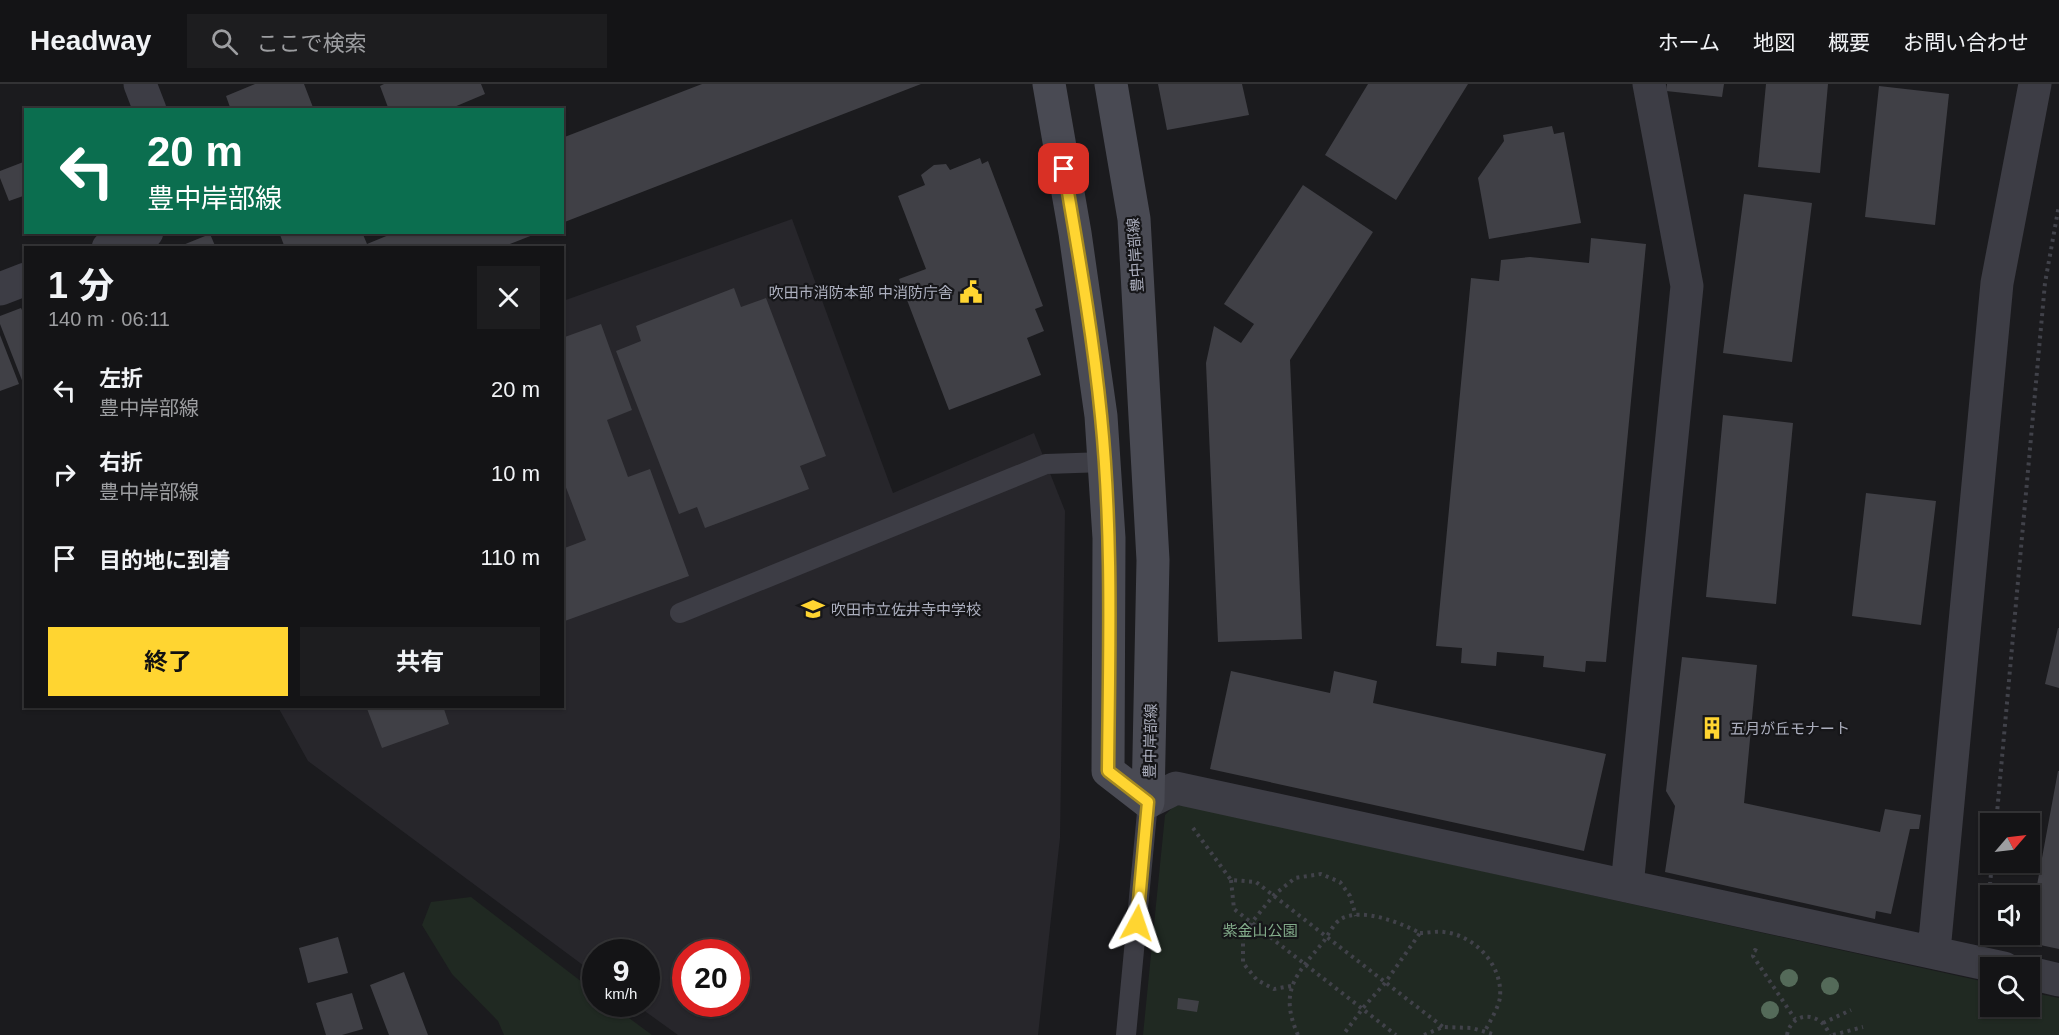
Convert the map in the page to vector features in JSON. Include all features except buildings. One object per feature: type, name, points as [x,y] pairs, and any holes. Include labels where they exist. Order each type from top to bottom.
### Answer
[{"type":"street","points":[[140,84],[149,108]]},
{"type":"street","name":"豊中岸部線","points":[[1049,84],[1075,233],[1101,416],[1105,462],[1109,538],[1108,771],[1148,802]]},
{"type":"street","name":"豊中岸部線","points":[[1111,84],[1134,219],[1154,560],[1148,802]]},
{"type":"street","points":[[1628,886],[1687,286],[1649,84]]},
{"type":"street","points":[[1934,951],[1997,283],[2035,84]]},
{"type":"street","points":[[113,246],[142,234]]},
{"type":"street","points":[[0,289],[24,280]]},
{"type":"street","points":[[1148,802],[1176,788],[1980,962]]},
{"type":"street","points":[[2040,975],[2059,980]]},
{"type":"lane","points":[[680,613],[1046,464],[1105,462]]},
{"type":"lane","points":[[1132,1034],[1148,802]]},
{"type":"path","points":[[1997,813],[2044,295],[2059,205]]},
{"type":"path","points":[[1189,823],[1231,880],[1234,909],[1396,1035]]},
{"type":"path","points":[[1992,873],[1994,957]]},
{"type":"path","points":[[1291,986],[1274,989],[1257,980],[1243,963],[1243,939],[1252,922],[1274,895],[1295,878],[1321,874],[1340,882],[1350,896],[1356,916]]},
{"type":"path","points":[[1231,880],[1256,882],[1443,1027]]},
{"type":"path","points":[[1298,1035],[1294,1027],[1290,1004],[1294,978],[1341,920],[1356,916],[1380,916],[1402,923],[1420,933],[1444,932],[1468,938],[1481,950],[1496,972],[1500,997],[1485,1031]]},
{"type":"path","points":[[1343,1035],[1385,983],[1420,933]]},
{"type":"path","points":[[1766,953],[1755,950],[1754,956],[1796,1019]]},
{"type":"path","points":[[1823,1023],[1851,1010]]},
{"type":"path","points":[[1787,1035],[1789,1026],[1803,1016],[1812,1017],[1823,1023],[1832,1035],[1863,1028]]},
{"type":"path","points":[[1424,1035],[1443,1027],[1472,1028],[1496,1035]]},
{"type":"shaded area","name":"吹田市立佐井寺中学校","points":[[792,219],[893,493],[1034,433],[1065,511],[1060,838],[1038,1035],[678,1035],[653,1017],[660,1017],[660,939],[582,939],[582,964],[308,761],[279,708],[564,708],[564,301]]},
{"type":"green space","name":"紫金山公園","points":[[1183,805],[1980,981],[1980,1017],[2040,1017],[2040,994],[2059,998],[2059,1035],[1143,1035],[1165,815],[1174,806]]},
{"type":"green space","points":[[471,897],[582,982],[582,1017],[628,1017],[652,1035],[504,1035],[498,1021],[452,974],[422,925],[431,902]]},
{"type":"place","name":"吹田市消防本部 中消防庁舎","points":[[971,292]]},
{"type":"place","name":"吹田市立佐井寺中学校","points":[[813,609]]},
{"type":"place","name":"五月が丘モナート","points":[[1712,728]]},
{"type":"route","points":[[1064,169],[1098,393],[1105,462],[1109,538],[1108,771],[1148,802],[1137,923]]}]
